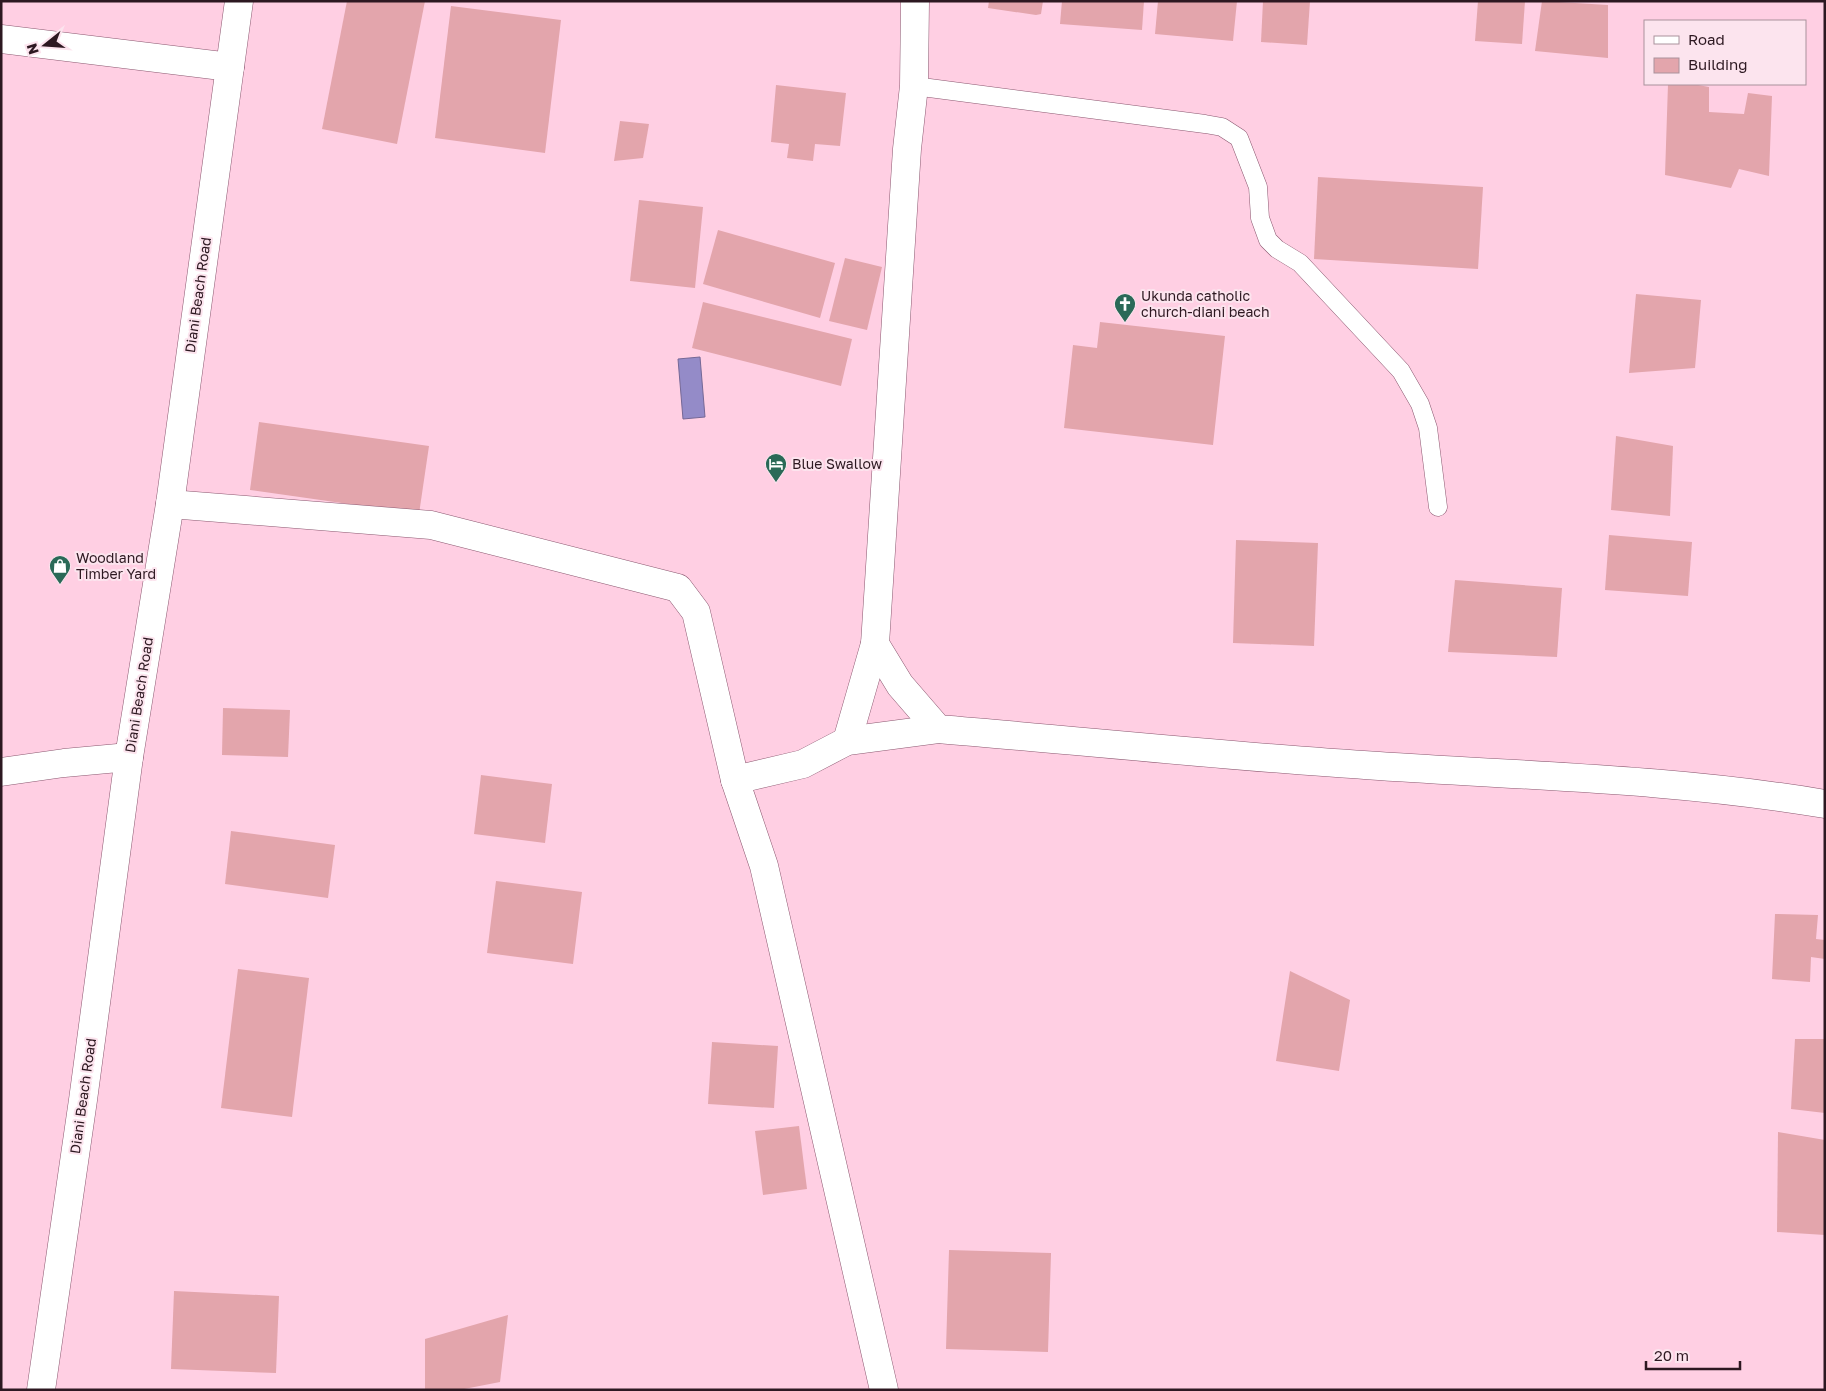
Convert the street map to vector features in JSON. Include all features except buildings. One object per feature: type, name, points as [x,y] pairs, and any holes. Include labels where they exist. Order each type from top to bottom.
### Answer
[{"type":"street","name":"Diani Beach Road","points":[[42,1390],[129,757],[170,504],[240,1]]},
{"type":"street","points":[[847,741],[875,644],[907,148],[914,86],[915,1]]},
{"type":"street","points":[[1,39],[230,67]]},
{"type":"street","points":[[170,504],[431,525],[678,588],[696,612],[735,780],[764,866],[884,1390]]},
{"type":"street","points":[[875,644],[900,685],[938,729]]},
{"type":"street","points":[[735,780],[803,764],[847,741],[938,729],[1378,766],[1588,778],[1772,795],[1825,804]]},
{"type":"street","points":[[1,772],[64,763],[129,757]]},
{"type":"lane","points":[[914,86],[1205,124],[1222,127],[1239,138],[1258,187],[1260,218],[1268,240],[1277,249],[1300,263],[1401,371],[1420,404],[1428,428],[1438,507]]},
{"type":"shaded area","points":[[700,357],[705,417],[683,419],[678,359]]},
{"type":"place","name":"Ukunda catholic church-diani beach","points":[[1125,323]]},
{"type":"place","name":"Blue Swallow","points":[[776,483]]},
{"type":"place","name":"Woodland Timber Yard","points":[[60,585]]}]
